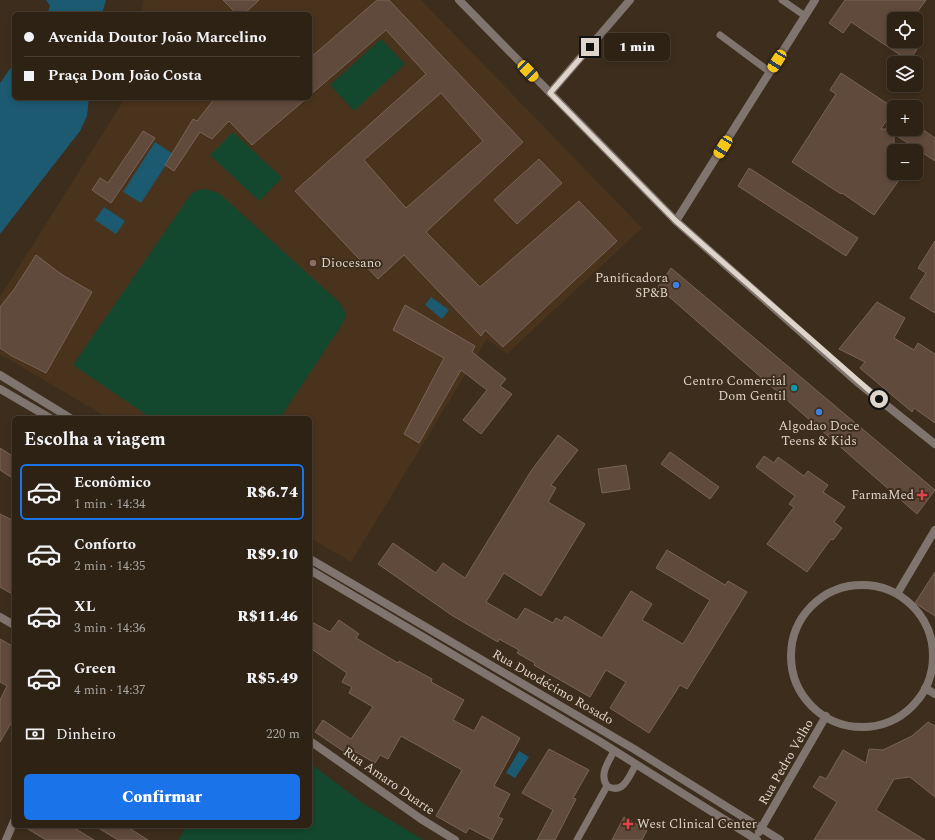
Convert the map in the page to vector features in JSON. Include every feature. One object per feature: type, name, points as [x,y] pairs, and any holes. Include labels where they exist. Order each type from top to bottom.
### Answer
[{"type":"street","points":[[459,0],[676,221],[856,381],[935,444]]},
{"type":"street","points":[[550,93],[630,0]]},
{"type":"street","points":[[676,221],[815,0]]},
{"type":"street","points":[[0,375],[67,416]]},
{"type":"street","points":[[0,389],[47,416]]},
{"type":"street","points":[[897,594],[935,530]]},
{"type":"street","name":"Rua Duodécimo Rosado","points":[[312,560],[623,742],[780,840]]},
{"type":"street","name":"Rua Duodécimo Rosado","points":[[312,571],[636,764],[755,840]]},
{"type":"street","points":[[869,585],[883,588],[897,594],[907,601],[919,614],[932,641],[933,665],[925,688],[912,706],[893,720],[882,724],[871,726],[848,725],[826,716],[814,708],[804,697],[797,684],[793,670],[792,648],[797,627],[805,614],[814,604],[826,595],[840,589],[869,585]]},
{"type":"street","points":[[0,617],[12,624]]},
{"type":"street","points":[[925,688],[935,694]]},
{"type":"street","name":"Rua Pedro Velho","points":[[755,840],[826,716]]},
{"type":"street","name":"Rua Amaro Duarte","points":[[312,742],[421,819],[455,840]]},
{"type":"street","points":[[6,840],[12,826]]},
{"type":"lane","points":[[782,0],[805,16]]},
{"type":"lane","points":[[720,35],[770,72]]},
{"type":"lane","points":[[614,751],[602,779],[607,786],[613,790],[620,788],[624,784],[636,764]]},
{"type":"lane","points":[[577,840],[607,786]]},
{"type":"shaded area","name":"Diocesano","points":[[143,0],[421,0],[642,228],[507,354],[487,339],[351,562],[312,539],[312,416],[105,416],[0,354],[0,297],[124,100],[312,100],[312,12],[141,12]]},
{"type":"green space","points":[[381,39],[405,64],[354,111],[330,85]]},
{"type":"green space","points":[[233,132],[282,178],[259,201],[210,155]]},
{"type":"green space","points":[[206,189],[220,194],[340,303],[346,314],[343,323],[281,416],[148,416],[73,365],[191,194],[198,190]]},
{"type":"green space","points":[[312,765],[361,802],[423,840],[178,840],[186,828],[312,828]]},
{"type":"water","points":[[46,0],[106,0],[103,12],[48,12],[50,6]]},
{"type":"water","points":[[12,66],[12,100],[89,100],[87,116],[80,131],[0,234],[0,83]]},
{"type":"water","points":[[155,142],[173,154],[141,203],[123,192]]},
{"type":"water","points":[[104,207],[125,221],[116,234],[95,220]]},
{"type":"water","points":[[431,297],[449,310],[442,319],[425,305]]},
{"type":"water","points":[[519,751],[529,757],[515,778],[506,773]]},
{"type":"building","points":[[223,0],[259,0],[246,12],[235,12]]},
{"type":"building","points":[[377,0],[389,0],[523,142],[426,232],[480,287],[579,201],[617,241],[503,347],[485,330],[481,336],[404,255],[378,279],[295,191],[426,74],[386,30],[312,93],[312,56]],"holes":[[[441,93],[483,141],[406,208],[364,160]]]},
{"type":"building","points":[[845,0],[926,0],[917,12],[887,12],[887,46],[851,22],[843,33],[829,23]]},
{"type":"building","points":[[890,48],[918,48],[912,56],[902,56]]},
{"type":"building","points":[[841,73],[887,103],[887,119],[881,129],[887,129],[887,136],[894,136],[894,144],[887,144],[887,180],[899,180],[874,215],[792,162],[836,94],[830,90]]},
{"type":"building","points":[[213,100],[305,100],[252,145],[229,121],[212,139],[200,132],[174,171],[165,165],[193,119],[197,121]]},
{"type":"building","points":[[923,130],[935,138],[935,161],[923,153],[923,144],[909,144],[897,136],[923,136]]},
{"type":"building","points":[[143,131],[155,138],[111,203],[92,190],[100,178],[108,183]]},
{"type":"building","points":[[539,159],[562,183],[517,224],[494,200]]},
{"type":"building","points":[[749,168],[858,238],[846,256],[738,186]]},
{"type":"building","points":[[935,241],[935,313],[910,298],[926,273],[918,268]]},
{"type":"building","points":[[36,255],[61,274],[92,292],[46,373],[12,356],[0,348],[0,307],[15,288]]},
{"type":"building","name":"Centro Comercial Dom Gentil","points":[[671,268],[935,490],[917,514],[658,287]]},
{"type":"building","points":[[877,302],[905,318],[894,338],[914,350],[918,343],[935,354],[935,423],[914,408],[912,412],[860,368],[865,362],[839,349]]},
{"type":"building","points":[[405,305],[475,346],[472,352],[506,379],[500,386],[512,394],[481,434],[463,420],[487,390],[461,370],[419,443],[404,434],[444,358],[393,330]]},
{"type":"building","points":[[558,435],[578,450],[551,485],[556,488],[548,502],[585,524],[541,596],[504,573],[486,602],[517,620],[525,608],[553,623],[556,618],[562,621],[565,616],[602,638],[631,591],[652,604],[642,620],[683,644],[710,600],[656,568],[667,550],[725,585],[728,581],[747,592],[687,689],[680,685],[649,733],[610,708],[626,682],[606,670],[590,697],[534,665],[535,663],[517,653],[519,650],[499,639],[498,642],[453,616],[378,564],[393,543],[436,573],[443,563],[465,578],[531,471]]},
{"type":"building","points":[[0,448],[12,456],[12,478],[0,470]]},
{"type":"building","points":[[670,452],[719,487],[710,499],[661,464]]},
{"type":"building","points":[[764,456],[774,463],[778,457],[804,476],[808,471],[828,485],[823,492],[845,507],[834,522],[842,528],[833,540],[831,539],[807,572],[767,544],[794,507],[789,504],[795,496],[756,467]]},
{"type":"building","points":[[626,465],[630,489],[602,493],[598,469]]},
{"type":"building","points":[[0,514],[12,520],[12,594],[0,587]]},
{"type":"building","points":[[935,572],[935,616],[915,603]]},
{"type":"building","points":[[339,620],[359,634],[356,638],[398,663],[399,661],[432,679],[431,682],[464,700],[453,720],[474,731],[482,716],[520,738],[494,786],[510,794],[498,817],[503,819],[492,840],[469,828],[466,833],[436,816],[462,770],[401,736],[388,759],[380,755],[375,763],[356,752],[352,757],[315,732],[323,720],[351,739],[373,707],[349,693],[352,687],[342,682],[347,673],[312,649],[312,622],[330,632]]},
{"type":"building","points":[[0,639],[12,646],[12,721],[0,742],[0,700],[7,686],[0,682]]},
{"type":"building","points":[[928,722],[935,726],[935,797],[910,777],[894,779],[876,810],[925,840],[814,840],[837,802],[813,787],[820,776],[826,779],[843,750],[866,763],[869,749],[883,750],[912,736]]},
{"type":"building","points":[[549,749],[589,770],[573,798],[576,799],[555,840],[537,840],[553,810],[522,793]]},
{"type":"building","name":"West Clinical Center","points":[[624,817],[647,830],[642,840],[612,840]]},
{"type":"building","points":[[26,828],[74,828],[94,840],[46,840]]},
{"type":"building","points":[[98,828],[129,828],[148,840],[118,840]]},
{"type":"place","name":"Diocesano","points":[[313,263]]},
{"type":"place","name":"Panificadora SP&B","points":[[676,285]]},
{"type":"place","name":"Centro Comercial Dom Gentil","points":[[794,388]]},
{"type":"place","name":"Algodao Doce Teens & Kids","points":[[819,412]]},
{"type":"place","name":"FarmaMed","points":[[922,495]]},
{"type":"place","name":"West Clinical Center","points":[[628,824]]},
{"type":"route","points":[[590,47],[550,93],[676,221],[856,381],[879,399]]}]
